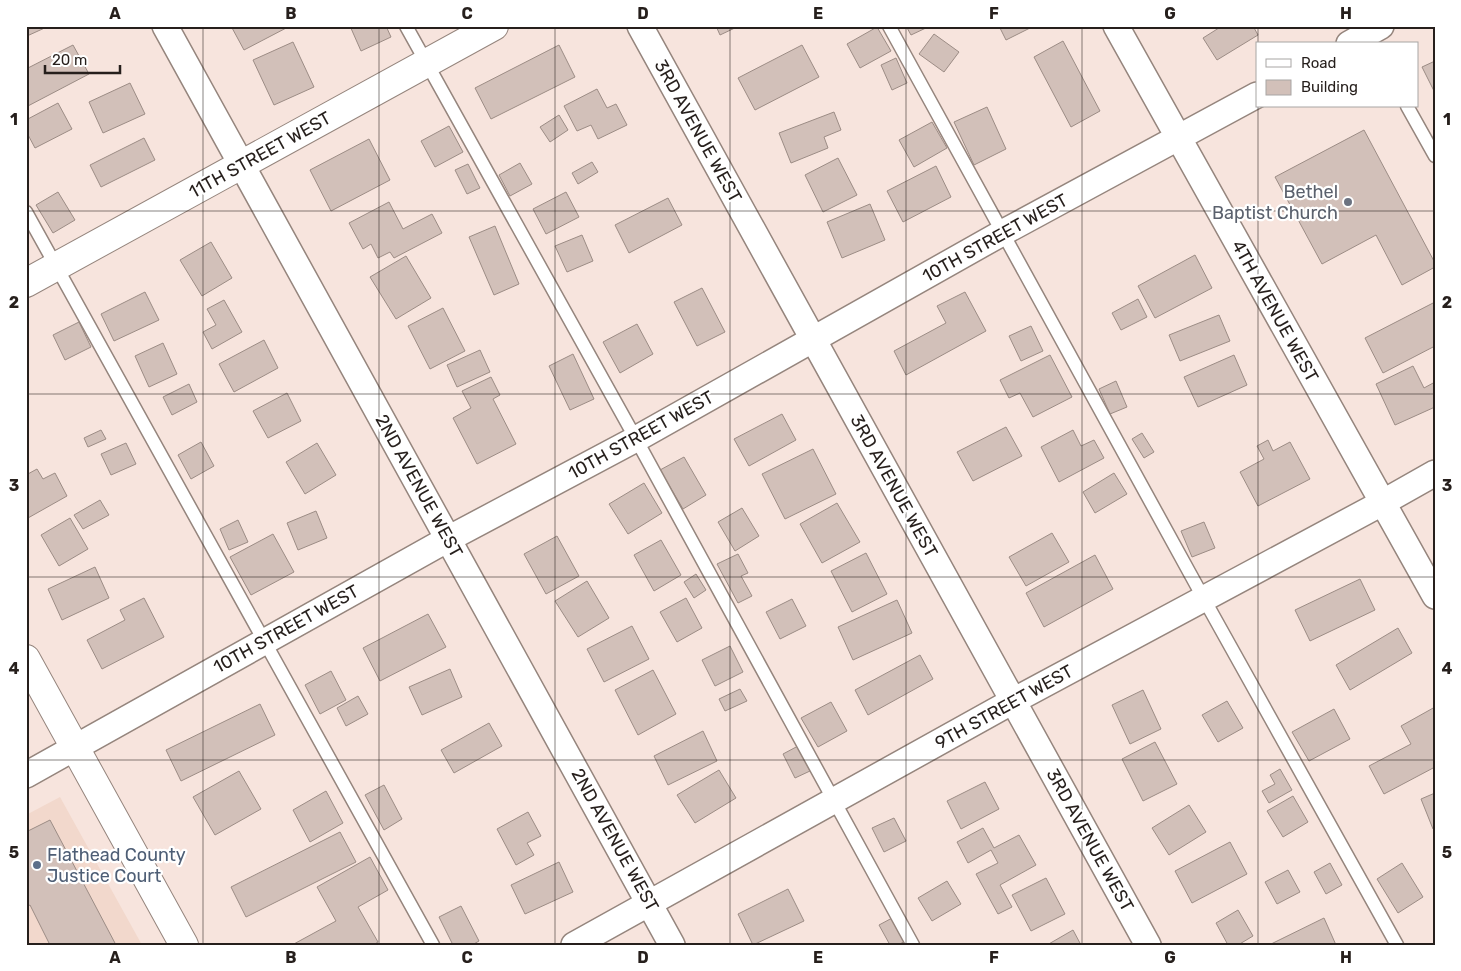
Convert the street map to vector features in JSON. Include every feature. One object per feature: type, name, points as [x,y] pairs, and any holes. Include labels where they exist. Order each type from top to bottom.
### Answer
[{"type":"street","name":"2ND AVENUE WEST","points":[[165,26],[672,945]]},
{"type":"street","name":"11TH STREET WEST","points":[[26,283],[494,26]]},
{"type":"street","name":"3RD AVENUE WEST","points":[[640,26],[1148,945]]},
{"type":"street","name":"4TH AVENUE WEST","points":[[1116,26],[1435,596]]},
{"type":"street","name":"10TH STREET WEST","points":[[26,775],[448,539],[636,439],[1002,233],[1256,96]]},
{"type":"street","name":"9TH STREET WEST","points":[[574,945],[1013,701],[1435,473]]},
{"type":"street","points":[[26,659],[184,945]]},
{"type":"lane","points":[[406,26],[636,439],[913,945]]},
{"type":"lane","points":[[889,26],[1204,599],[1397,945]]},
{"type":"lane","points":[[1409,108],[1435,156]]},
{"type":"lane","points":[[26,212],[433,945]]},
{"type":"shaded area","points":[[60,797],[142,945],[26,945],[26,815]]},
{"type":"building","points":[[26,26],[49,26],[27,36]]},
{"type":"building","points":[[231,26],[290,26],[244,50]]},
{"type":"building","points":[[350,26],[386,26],[391,37],[361,51]]},
{"type":"building","points":[[716,26],[739,26],[720,35]]},
{"type":"building","points":[[906,26],[927,26],[928,27],[911,35]]},
{"type":"building","points":[[999,26],[1034,26],[1006,40]]},
{"type":"building","points":[[1222,26],[1253,26],[1258,35],[1217,60],[1203,38]]},
{"type":"building","points":[[877,27],[891,51],[860,68],[847,44]]},
{"type":"building","points":[[934,34],[959,52],[944,72],[919,54]]},
{"type":"building","points":[[1063,41],[1100,111],[1071,127],[1034,57]]},
{"type":"building","points":[[293,42],[314,87],[274,105],[253,60]]},
{"type":"building","points":[[73,45],[89,74],[26,107],[26,69]]},
{"type":"building","points":[[559,45],[575,77],[491,119],[475,88]]},
{"type":"building","points":[[802,45],[819,77],[755,110],[738,78]]},
{"type":"building","points":[[896,58],[907,83],[892,90],[881,65]]},
{"type":"building","points":[[1435,61],[1435,93],[1422,67]]},
{"type":"building","points":[[130,83],[145,114],[103,133],[89,102]]},
{"type":"building","points":[[597,89],[607,108],[616,104],[627,125],[598,139],[591,125],[577,131],[564,106]]},
{"type":"building","points":[[58,103],[72,129],[35,148],[26,131],[26,120]]},
{"type":"building","points":[[987,107],[1006,149],[974,165],[954,122]]},
{"type":"building","points":[[834,112],[841,130],[824,137],[828,148],[791,163],[779,133]]},
{"type":"building","points":[[559,115],[568,130],[550,142],[540,127]]},
{"type":"building","points":[[932,122],[947,148],[914,167],[899,140]]},
{"type":"building","points":[[449,126],[463,152],[435,167],[421,141]]},
{"type":"building","points":[[1364,130],[1435,263],[1435,267],[1402,285],[1376,235],[1322,264],[1275,177]]},
{"type":"building","points":[[144,138],[155,160],[101,187],[90,165]]},
{"type":"building","points":[[369,139],[390,180],[331,211],[310,170]]},
{"type":"building","points":[[838,158],[857,195],[823,212],[805,175]]},
{"type":"building","points":[[592,162],[598,172],[578,184],[572,173]]},
{"type":"building","points":[[520,163],[532,184],[510,196],[499,175]]},
{"type":"building","points":[[468,164],[480,188],[467,194],[455,170]]},
{"type":"building","points":[[936,166],[951,197],[903,222],[887,191]]},
{"type":"building","points":[[58,192],[75,220],[53,233],[36,205]]},
{"type":"building","points":[[566,192],[579,217],[546,234],[533,209]]},
{"type":"building","points":[[668,198],[682,225],[629,253],[615,225]]},
{"type":"building","points":[[389,202],[403,229],[432,214],[442,233],[394,258],[390,252],[378,258],[371,244],[363,249],[349,223]]},
{"type":"building","points":[[870,204],[885,240],[842,258],[827,222]]},
{"type":"building","points":[[495,226],[519,284],[494,295],[469,237]]},
{"type":"building","points":[[582,235],[593,261],[567,272],[555,246]]},
{"type":"building","points":[[211,242],[232,278],[202,296],[180,260]]},
{"type":"building","points":[[1195,255],[1212,288],[1155,318],[1138,286]]},
{"type":"building","points":[[406,256],[431,298],[396,319],[370,277]]},
{"type":"building","points":[[702,288],[725,332],[697,346],[674,302]]},
{"type":"building","points":[[145,292],[159,320],[114,341],[101,314]]},
{"type":"building","points":[[965,292],[986,331],[906,375],[894,351],[946,323],[937,306]]},
{"type":"building","points":[[1138,299],[1147,317],[1121,330],[1112,313]]},
{"type":"building","points":[[224,300],[242,332],[212,349],[203,332],[216,325],[207,309]]},
{"type":"building","points":[[1435,302],[1435,346],[1383,373],[1365,338]]},
{"type":"building","points":[[443,308],[465,351],[430,369],[408,326]]},
{"type":"building","points":[[1219,315],[1230,341],[1180,361],[1169,335]]},
{"type":"building","points":[[79,322],[91,347],[65,360],[53,335]]},
{"type":"building","points":[[637,324],[653,354],[620,373],[603,342]]},
{"type":"building","points":[[1031,326],[1043,351],[1021,361],[1009,336]]},
{"type":"building","points":[[264,340],[278,368],[234,392],[219,364]]},
{"type":"building","points":[[163,343],[177,374],[149,387],[135,356]]},
{"type":"building","points":[[480,350],[490,372],[457,387],[447,365]]},
{"type":"building","points":[[573,354],[594,399],[570,410],[549,366]]},
{"type":"building","points":[[1050,355],[1072,397],[1033,417],[1020,393],[1009,398],[1000,380]]},
{"type":"building","points":[[1234,355],[1247,385],[1198,407],[1184,377]]},
{"type":"building","points":[[1413,366],[1424,388],[1435,382],[1435,407],[1395,425],[1376,384]]},
{"type":"building","points":[[491,377],[500,395],[493,399],[516,444],[477,464],[453,418],[471,408],[462,391]]},
{"type":"building","points":[[1116,381],[1127,407],[1110,414],[1099,389]]},
{"type":"building","points":[[189,384],[197,402],[172,415],[163,397]]},
{"type":"building","points":[[287,393],[301,421],[268,438],[253,411]]},
{"type":"building","points":[[782,414],[796,440],[749,466],[734,439]]},
{"type":"building","points":[[1006,427],[1022,456],[973,481],[957,452]]},
{"type":"building","points":[[101,430],[106,439],[88,447],[84,438]]},
{"type":"building","points":[[1073,430],[1081,446],[1094,440],[1104,458],[1059,482],[1041,447]]},
{"type":"building","points":[[1142,433],[1154,452],[1144,458],[1132,439]]},
{"type":"building","points":[[1268,440],[1273,451],[1290,442],[1310,479],[1258,506],[1240,472],[1264,459],[1257,446]]},
{"type":"building","points":[[201,442],[214,466],[191,479],[178,455]]},
{"type":"building","points":[[126,443],[136,464],[111,475],[101,454]]},
{"type":"building","points":[[317,443],[336,475],[305,494],[286,462]]},
{"type":"building","points":[[813,449],[836,494],[785,519],[762,474]]},
{"type":"building","points":[[684,457],[706,495],[683,509],[660,470]]},
{"type":"building","points":[[37,469],[43,479],[55,473],[67,496],[28,518],[26,515],[26,475]]},
{"type":"building","points":[[1114,473],[1127,494],[1095,513],[1083,492]]},
{"type":"building","points":[[644,483],[662,513],[628,534],[609,504]]},
{"type":"building","points":[[100,500],[109,515],[83,529],[74,515]]},
{"type":"building","points":[[837,503],[860,542],[822,563],[800,524]]},
{"type":"building","points":[[742,508],[759,536],[735,551],[718,522]]},
{"type":"building","points":[[316,511],[327,538],[298,550],[287,523]]},
{"type":"building","points":[[70,518],[88,549],[59,566],[41,535]]},
{"type":"building","points":[[238,520],[248,542],[229,550],[220,529]]},
{"type":"building","points":[[1204,522],[1215,548],[1192,557],[1181,531]]},
{"type":"building","points":[[1052,533],[1069,562],[1026,586],[1009,557]]},
{"type":"building","points":[[273,534],[294,572],[251,595],[230,557]]},
{"type":"building","points":[[557,536],[579,576],[546,594],[524,554]]},
{"type":"building","points":[[661,540],[681,575],[654,591],[634,555]]},
{"type":"building","points":[[866,553],[887,594],[852,612],[831,571]]},
{"type":"building","points":[[738,554],[748,573],[741,576],[752,596],[738,603],[717,564]]},
{"type":"building","points":[[1095,555],[1113,589],[1044,627],[1026,593]]},
{"type":"building","points":[[95,567],[109,598],[62,620],[48,589]]},
{"type":"building","points":[[696,574],[706,590],[694,598],[684,582]]},
{"type":"building","points":[[1360,579],[1375,610],[1310,641],[1295,610]]},
{"type":"building","points":[[587,581],[609,618],[578,637],[555,601]]},
{"type":"building","points":[[144,598],[164,637],[102,669],[87,640],[125,620],[120,610]]},
{"type":"building","points":[[686,598],[702,628],[677,642],[660,612]]},
{"type":"building","points":[[792,599],[806,626],[780,639],[766,612]]},
{"type":"building","points":[[897,600],[912,633],[853,660],[838,627]]},
{"type":"building","points":[[428,614],[446,647],[380,681],[363,648]]},
{"type":"building","points":[[632,626],[649,659],[604,682],[587,649]]},
{"type":"building","points":[[1398,628],[1412,653],[1350,690],[1336,665]]},
{"type":"building","points":[[730,646],[743,672],[715,686],[702,660]]},
{"type":"building","points":[[920,655],[933,679],[868,715],[855,690]]},
{"type":"building","points":[[450,669],[462,697],[422,715],[409,687]]},
{"type":"building","points":[[653,670],[676,714],[638,735],[615,690]]},
{"type":"building","points":[[331,671],[346,700],[320,714],[305,685]]},
{"type":"building","points":[[740,689],[747,701],[725,711],[719,699]]},
{"type":"building","points":[[1143,690],[1161,729],[1130,744],[1112,705]]},
{"type":"building","points":[[358,696],[368,714],[346,726],[337,708]]},
{"type":"building","points":[[1227,701],[1243,728],[1218,742],[1202,715]]},
{"type":"building","points":[[831,702],[847,731],[818,747],[801,718]]},
{"type":"building","points":[[260,704],[275,735],[181,781],[166,750]]},
{"type":"building","points":[[1435,707],[1435,767],[1384,794],[1369,766],[1411,744],[1401,726]]},
{"type":"building","points":[[1334,709],[1350,739],[1309,761],[1292,732]]},
{"type":"building","points":[[489,723],[502,746],[454,773],[441,750]]},
{"type":"building","points":[[703,731],[717,761],[668,785],[654,756]]},
{"type":"building","points":[[1155,742],[1177,784],[1143,801],[1122,759]]},
{"type":"building","points":[[798,746],[810,771],[795,778],[783,754]]},
{"type":"building","points":[[1280,769],[1292,790],[1269,803],[1262,791],[1275,784],[1270,775]]},
{"type":"building","points":[[719,770],[736,798],[695,823],[677,795]]},
{"type":"building","points":[[239,771],[261,809],[215,835],[193,797]]},
{"type":"building","points":[[985,782],[999,809],[961,829],[947,801]]},
{"type":"building","points":[[384,785],[402,819],[384,830],[365,795]]},
{"type":"building","points":[[326,791],[343,823],[310,842],[293,810]]},
{"type":"building","points":[[1435,793],[1435,828],[1433,829],[1421,799]]},
{"type":"building","points":[[1293,796],[1308,822],[1283,837],[1267,811]]},
{"type":"building","points":[[1189,805],[1206,832],[1169,855],[1152,828]]},
{"type":"building","points":[[528,812],[541,836],[527,843],[534,855],[516,865],[497,829]]},
{"type":"building","points":[[894,818],[906,841],[884,852],[872,828]]},
{"type":"building","points":[[50,820],[116,945],[50,945],[30,905],[26,907],[26,832]]},
{"type":"building","points":[[983,828],[994,848],[1019,835],[1036,865],[1000,885],[1012,907],[998,914],[976,874],[998,863],[991,850],[968,863],[957,842]]},
{"type":"building","points":[[340,832],[356,862],[246,917],[231,887]]},
{"type":"building","points":[[1230,842],[1247,874],[1192,903],[1175,871]]},
{"type":"building","points":[[370,857],[388,890],[358,907],[378,942],[373,945],[292,945],[336,921],[317,887]]},
{"type":"building","points":[[559,862],[573,892],[525,914],[511,885]]},
{"type":"building","points":[[1330,863],[1342,885],[1326,894],[1314,872]]},
{"type":"building","points":[[1402,863],[1423,897],[1398,913],[1377,879]]},
{"type":"building","points":[[1288,870],[1300,892],[1277,904],[1265,882]]},
{"type":"building","points":[[1046,878],[1065,914],[1031,931],[1012,895]]},
{"type":"building","points":[[947,881],[961,904],[932,921],[918,898]]},
{"type":"building","points":[[788,889],[804,921],[753,945],[738,914]]},
{"type":"building","points":[[461,906],[479,941],[472,945],[453,945],[439,917]]},
{"type":"building","points":[[1238,910],[1253,936],[1238,945],[1228,945],[1216,923]]},
{"type":"building","points":[[894,917],[907,940],[898,945],[890,945],[879,925]]},
{"type":"building","points":[[1324,918],[1336,945],[1269,945]]},
{"type":"building","points":[[1073,930],[1081,945],[1047,945]]},
{"type":"place","name":"Bethel Baptist Church","points":[[1348,202]]},
{"type":"place","name":"Flathead County Justice Court","points":[[37,865]]}]
